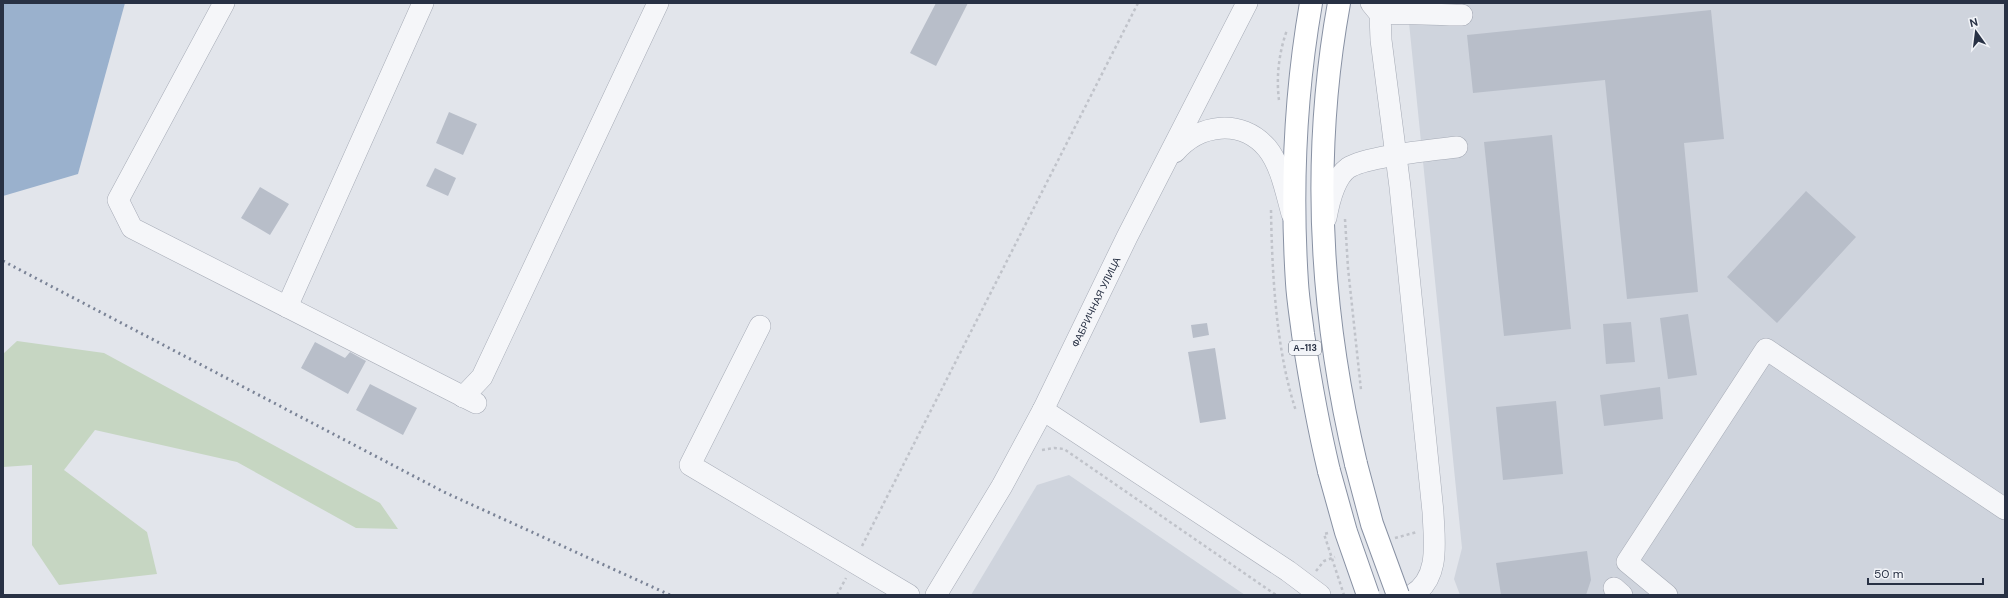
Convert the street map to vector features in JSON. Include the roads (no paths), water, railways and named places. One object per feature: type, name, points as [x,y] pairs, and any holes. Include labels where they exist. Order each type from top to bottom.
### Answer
[{"type":"highway","name":"А-113","points":[[1311,3],[1299,89],[1295,147],[1294,224],[1297,285],[1306,353],[1318,423],[1329,471],[1346,532],[1368,595]]},
{"type":"highway","name":"А-113","points":[[1339,3],[1326,91],[1323,156],[1323,238],[1327,302],[1345,417],[1356,464],[1372,524],[1398,595]]},
{"type":"street","points":[[224,3],[118,200],[132,228],[469,400],[482,377],[658,3]]},
{"type":"street","points":[[287,307],[423,3]]},
{"type":"street","name":"ФАБРИЧНАЯ УЛИЦА","points":[[936,595],[1002,486],[1043,410],[1164,165],[1247,3]]},
{"type":"street","points":[[1412,595],[1424,585],[1430,574],[1435,551],[1396,156],[1381,40],[1375,8],[1436,15],[1462,15]]},
{"type":"street","points":[[1164,165],[1183,143],[1196,134],[1212,128],[1227,128],[1242,131],[1256,138],[1267,148],[1278,170],[1294,224]]},
{"type":"street","points":[[1323,238],[1328,206],[1340,175],[1347,168],[1357,164],[1396,156],[1457,147]]},
{"type":"street","points":[[760,326],[690,465],[909,595]]},
{"type":"street","points":[[1667,595],[1627,562],[1766,349],[2005,509]]},
{"type":"street","points":[[1043,410],[1288,571],[1320,595]]},
{"type":"water","points":[[3,3],[125,3],[78,174],[3,196]]},
{"type":"railway","points":[[3,261],[444,492],[670,595]]}]
